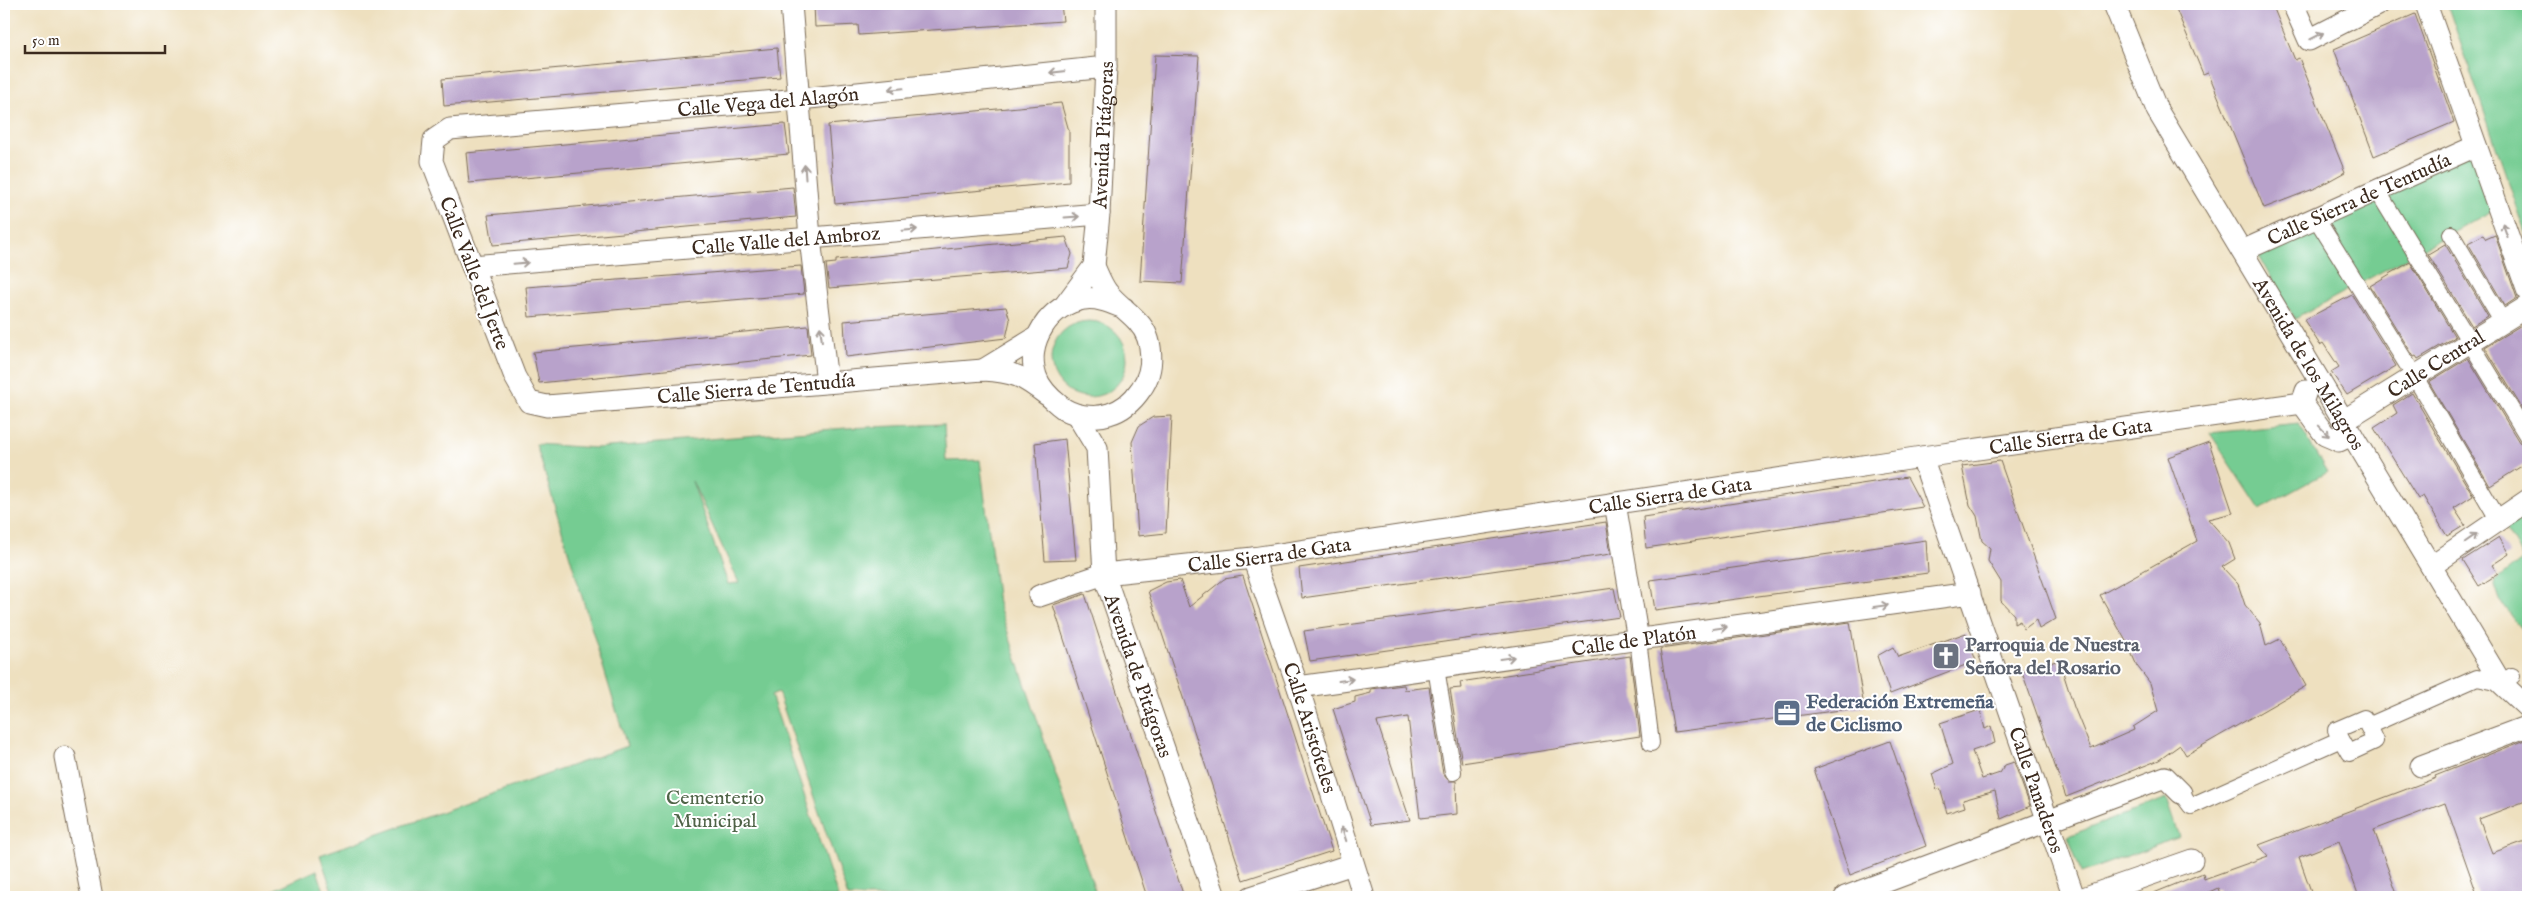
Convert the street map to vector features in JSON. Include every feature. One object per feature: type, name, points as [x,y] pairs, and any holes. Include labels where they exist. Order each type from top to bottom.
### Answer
[{"type":"street","points":[[791,4],[810,238],[827,382]]},
{"type":"street","name":"Avenida Pitágoras","points":[[1094,266],[1099,214],[1106,67],[1106,4]]},
{"type":"street","name":"Avenida de los Milagros","points":[[2114,4],[2157,110],[2431,566],[2506,679],[2528,708]]},
{"type":"street","points":[[2293,4],[2309,40],[2380,4]]},
{"type":"street","points":[[2426,4],[2528,292]]},
{"type":"street","name":"Calle Vega del Alagón","points":[[434,140],[450,129],[800,98],[1106,67]]},
{"type":"street","name":"Calle Valle del Jerte","points":[[434,140],[432,161],[515,376],[529,402]]},
{"type":"street","name":"Calle Sierra de Tentudía","points":[[2242,251],[2476,146]]},
{"type":"street","points":[[2377,190],[2528,437]]},
{"type":"street","name":"Calle Valle del Ambroz","points":[[472,266],[1099,214]]},
{"type":"street","points":[[2316,218],[2415,377],[2498,519]]},
{"type":"street","points":[[2451,234],[2503,322]]},
{"type":"street","points":[[1094,266],[1107,292],[1140,324],[1149,342],[1151,363],[1146,382],[1134,399],[1118,411],[1106,415],[1077,415],[1062,408],[1047,395],[1034,368],[1033,357],[1037,337],[1047,319],[1065,305],[1094,266]]},
{"type":"street","points":[[1065,305],[1084,299],[1105,300],[1124,308]]},
{"type":"street","name":"Calle Central","points":[[2348,428],[2415,377],[2528,306]]},
{"type":"street","name":"Calle Sierra de Tentudía","points":[[983,370],[1037,337]]},
{"type":"street","name":"Calle Sierra de Tentudía","points":[[529,402],[547,406],[983,370],[1003,371],[1022,376],[1047,395]]},
{"type":"street","points":[[2316,376],[2304,393],[2302,403],[2325,435],[2339,441],[2348,428]]},
{"type":"street","name":"Calle Sierra de Gata","points":[[1039,596],[1104,574],[1253,558],[1922,457],[2302,403]]},
{"type":"street","points":[[1097,448],[1118,411]]},
{"type":"street","name":"Avenida de Pitágoras","points":[[1077,415],[1097,448],[1104,574],[1215,897]]},
{"type":"street","name":"Calle Panaderos","points":[[1922,457],[2074,897]]},
{"type":"street","points":[[2431,566],[2528,500]]},
{"type":"street","points":[[1615,503],[1638,640],[1651,743]]},
{"type":"street","name":"Calle Aristóteles","points":[[1253,558],[1298,687],[1364,897]]},
{"type":"street","name":"Calle de Platón","points":[[1298,687],[1970,593]]},
{"type":"street","points":[[1436,668],[1453,772]]},
{"type":"street","points":[[1845,897],[2164,777],[2181,793],[2191,806],[2341,739],[2348,753],[2374,742],[2368,726],[2477,678],[2506,679]]},
{"type":"street","points":[[2421,766],[2528,726]]},
{"type":"street","points":[[65,758],[92,897]]},
{"type":"street","points":[[2086,897],[2192,860]]},
{"type":"street","points":[[1252,897],[1353,864]]},
{"type":"green space","points":[[2447,4],[2528,4],[2528,239]]},
{"type":"green space","points":[[2476,146],[2498,208],[2295,319],[2251,242]]},
{"type":"green space","points":[[1097,321],[1110,327],[1121,338],[1127,351],[1125,374],[1110,391],[1097,397],[1081,397],[1068,391],[1053,374],[1051,351],[1057,338],[1074,323]]},
{"type":"green space","name":"Cementerio Municipal","points":[[944,424],[946,461],[980,460],[998,603],[1097,897],[848,897],[778,692],[771,695],[838,897],[334,897],[320,855],[627,746],[536,444],[596,448],[846,428]],"holes":[[[692,481],[739,583],[728,584]]]},
{"type":"green space","points":[[2299,424],[2327,472],[2260,509],[2210,433]]},
{"type":"green space","points":[[2528,510],[2528,626],[2522,630],[2500,600],[2494,582],[2523,559],[2505,527]]},
{"type":"green space","points":[[2166,799],[2179,837],[2081,873],[2068,836]]},
{"type":"green space","points":[[317,870],[326,897],[270,897],[271,891]]},
{"type":"building","points":[[814,4],[1061,4],[1063,21],[859,35],[858,25],[815,27]]},
{"type":"building","points":[[2174,4],[2272,4],[2295,60],[2299,58],[2345,172],[2316,188],[2264,208],[2208,72],[2203,74]]},
{"type":"building","points":[[2415,14],[2454,122],[2374,156],[2334,49]]},
{"type":"building","points":[[777,48],[780,77],[444,106],[442,79]]},
{"type":"building","points":[[1155,55],[1199,56],[1182,283],[1140,281]]},
{"type":"building","points":[[1061,103],[1069,131],[1069,182],[835,204],[828,125]]},
{"type":"building","points":[[785,124],[789,154],[469,183],[466,153]]},
{"type":"building","points":[[793,187],[796,217],[493,245],[488,215]]},
{"type":"building","points":[[2483,235],[2486,239],[2495,235],[2517,298],[2505,306],[2468,243]]},
{"type":"building","points":[[1066,237],[1072,254],[1068,268],[829,288],[826,264],[836,263],[836,260]]},
{"type":"building","points":[[2445,244],[2488,316],[2472,326],[2428,254]]},
{"type":"building","points":[[2410,262],[2455,337],[2418,359],[2416,356],[2414,357],[2370,286]]},
{"type":"building","points":[[801,266],[804,294],[529,317],[526,287]]},
{"type":"building","points":[[2352,295],[2396,366],[2347,395],[2331,372],[2339,367],[2323,343],[2320,345],[2304,320]]},
{"type":"building","points":[[1006,307],[1010,320],[1006,338],[846,357],[844,321]]},
{"type":"building","points":[[2528,321],[2528,418],[2485,347]]},
{"type":"building","points":[[808,326],[811,355],[539,383],[533,352]]},
{"type":"building","points":[[2468,358],[2519,442],[2528,447],[2528,462],[2490,486],[2429,382]]},
{"type":"building","points":[[2412,393],[2473,496],[2454,508],[2465,525],[2447,536],[2423,496],[2418,499],[2374,428],[2397,413],[2393,405]]},
{"type":"building","points":[[1172,416],[1166,533],[1138,536],[1132,442],[1139,426],[1153,417]]},
{"type":"building","points":[[1065,439],[1076,560],[1045,561],[1035,443]]},
{"type":"building","points":[[2209,442],[2233,513],[2208,519],[2229,543],[2235,559],[2222,567],[2238,584],[2245,605],[2260,623],[2266,646],[2280,639],[2306,686],[2186,755],[2180,745],[2159,760],[2066,797],[2022,672],[2059,660],[2074,707],[2091,749],[2134,730],[2133,727],[2158,711],[2150,683],[2137,666],[2127,643],[2100,595],[2197,541],[2168,457]]},
{"type":"building","points":[[2000,461],[2056,619],[2039,629],[2036,620],[2024,629],[2020,621],[2014,624],[2014,615],[2001,601],[2001,582],[1988,561],[1990,548],[1982,541],[1977,516],[1970,505],[1962,466]]},
{"type":"building","points":[[1907,477],[1923,507],[1646,548],[1643,517]]},
{"type":"building","points":[[1606,522],[1611,554],[1302,598],[1299,568]]},
{"type":"building","points":[[2499,537],[2509,554],[2492,565],[2498,574],[2479,586],[2463,560]]},
{"type":"building","points":[[1926,540],[1928,573],[1655,610],[1650,580]]},
{"type":"building","points":[[1243,576],[1332,851],[1243,880],[1148,591],[1166,582],[1180,580],[1189,607],[1224,579]]},
{"type":"building","points":[[1614,588],[1620,617],[1310,661],[1304,631]]},
{"type":"building","points":[[1085,594],[1184,897],[1147,897],[1053,605]]},
{"type":"building","points":[[1850,622],[1864,707],[1674,732],[1660,649]]},
{"type":"building","points":[[1966,633],[1976,661],[1890,694],[1877,656],[1893,647],[1898,657]]},
{"type":"building","points":[[1630,656],[1640,736],[1462,763],[1450,689],[1461,688],[1460,682]]},
{"type":"building","points":[[1404,685],[1405,690],[1429,687],[1443,774],[1449,781],[1456,781],[1457,814],[1420,818],[1408,717],[1377,722],[1410,820],[1371,825],[1333,709],[1355,702],[1355,697],[1371,693],[1371,689]]},
{"type":"building","points":[[1980,710],[1985,729],[1991,726],[1995,743],[1972,751],[1982,779],[2000,773],[2005,765],[2014,762],[2030,806],[2001,819],[1995,791],[1963,800],[1965,807],[1947,813],[1940,788],[1937,790],[1932,774],[1953,764],[1940,723]]},
{"type":"building","points":[[2528,739],[2528,800],[2479,819],[2492,853],[2528,840],[2528,897],[2478,897],[2445,803],[2374,830],[2398,897],[2359,897],[2339,841],[2299,857],[2313,897],[2221,897],[2218,888],[2198,897],[2144,897],[2203,873],[2204,879],[2268,856],[2259,845],[2436,778],[2435,776]]},
{"type":"building","points":[[1890,741],[1926,846],[1850,875],[1814,769]]},
{"type":"place","name":"Parroquia de Nuestra Señora del Rosario","points":[[1946,656]]},
{"type":"place","name":"Federación Extremeña de Ciclismo","points":[[1787,713]]}]
